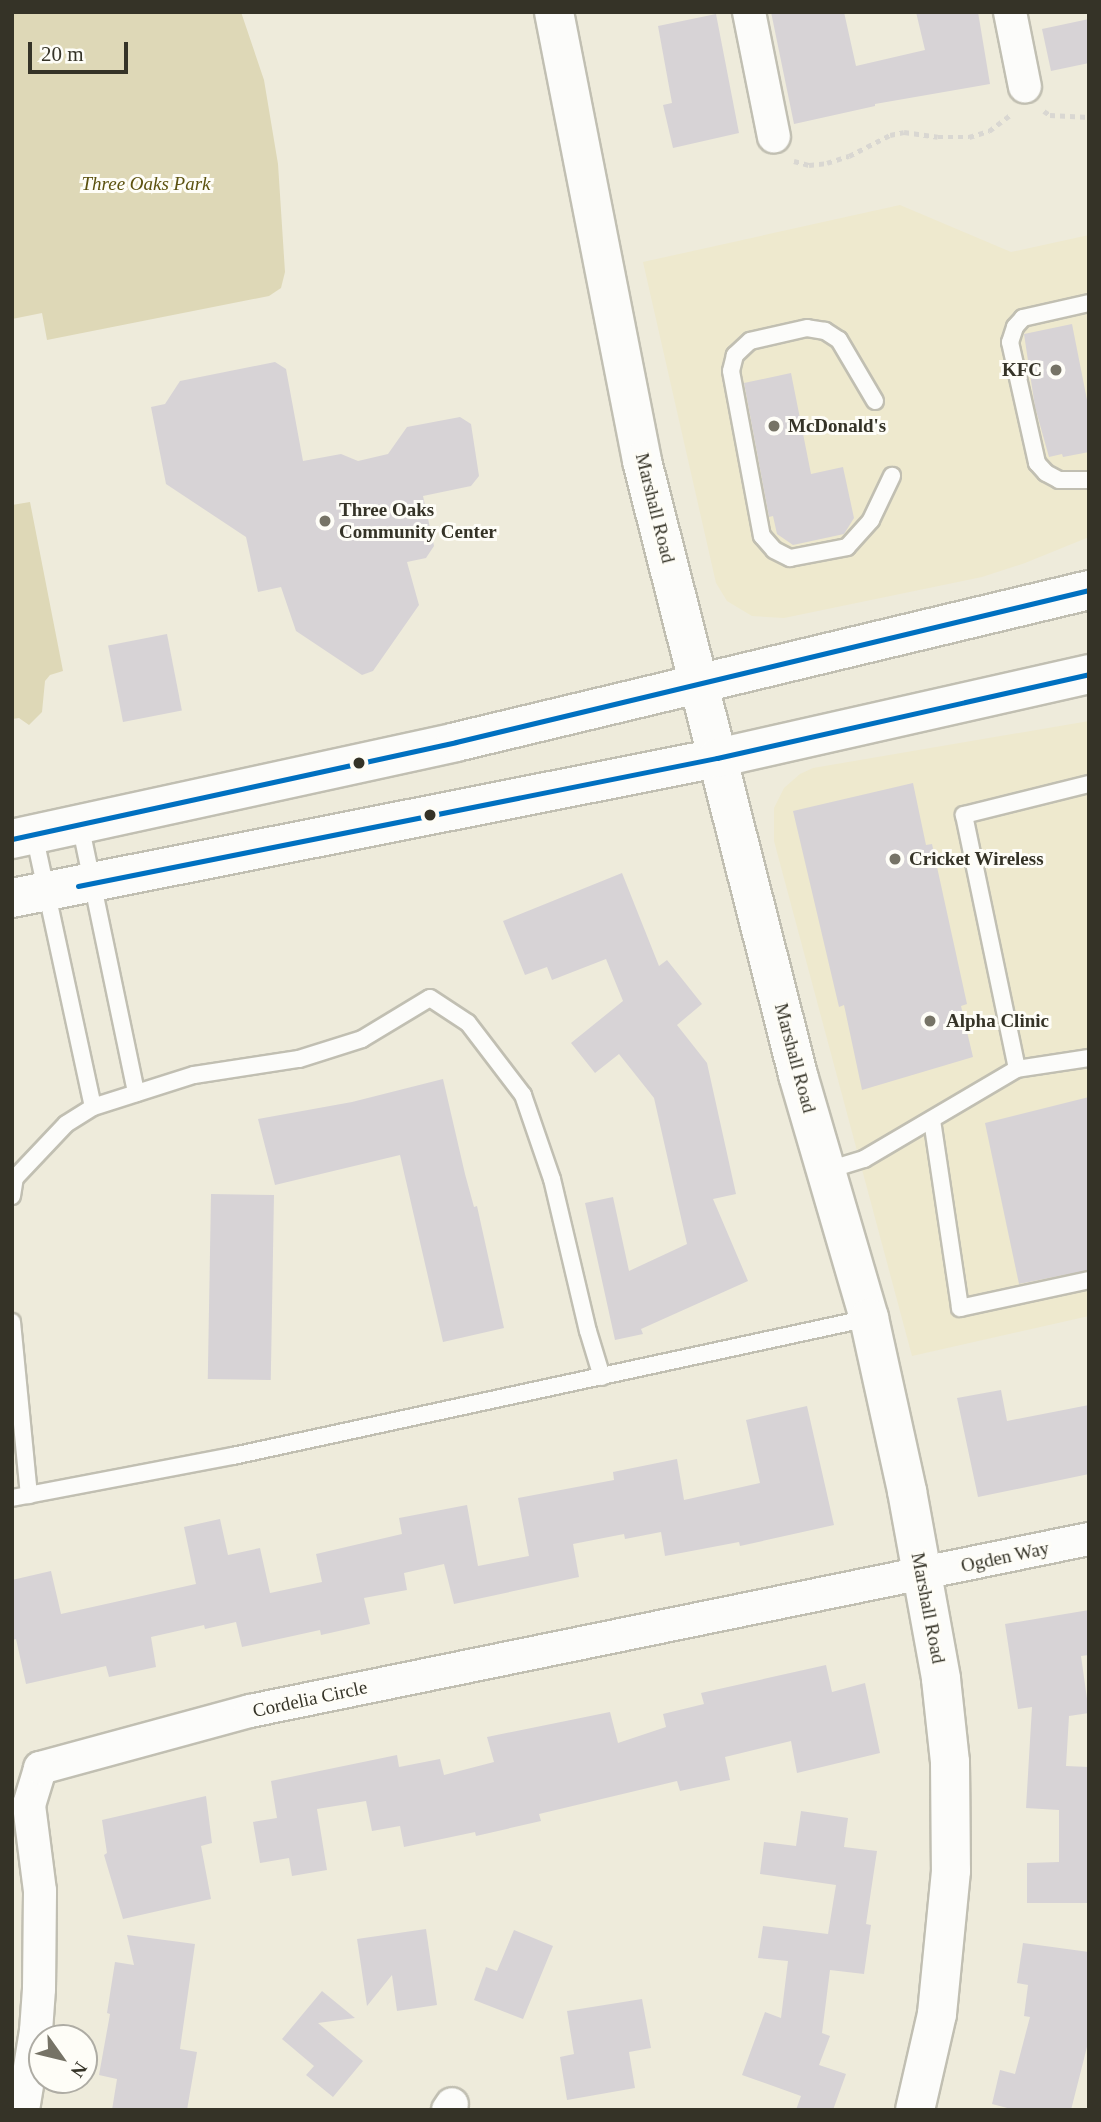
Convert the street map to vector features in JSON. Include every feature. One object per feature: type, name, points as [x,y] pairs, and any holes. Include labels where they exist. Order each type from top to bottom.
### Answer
[{"type":"street","name":"Marshall Road","points":[[554,12],[642,461],[798,1075],[828,1170],[869,1318],[907,1491],[941,1679],[950,1762],[952,1834],[949,1908],[937,2014],[915,2110]]},
{"type":"street","points":[[749,12],[774,137]]},
{"type":"street","points":[[1010,12],[1025,87]]},
{"type":"street","points":[[23,836],[456,742],[1089,590]]},
{"type":"street","points":[[29,895],[717,758],[1089,674]]},
{"type":"street","name":"Ogden Way","points":[[921,1574],[1089,1539]]},
{"type":"street","name":"Cordelia Circle","points":[[23,2110],[36,2031],[39,1989],[40,1891],[29,1805],[40,1768],[250,1711],[921,1574]]},
{"type":"lane","points":[[1089,303],[1023,318],[1015,327],[1010,342],[1037,463],[1046,474],[1059,480],[1089,480]]},
{"type":"lane","points":[[875,401],[839,340],[825,331],[807,328],[750,341],[735,355],[731,371],[762,536],[774,550],[790,558],[846,547],[871,520],[892,476]]},
{"type":"lane","points":[[1017,1069],[1002,1012],[964,815],[1089,784]]},
{"type":"lane","points":[[80,824],[136,1093]]},
{"type":"lane","points":[[23,836],[29,895],[93,1107]]},
{"type":"lane","points":[[12,1196],[15,1178],[66,1124],[93,1107],[194,1075],[299,1059],[362,1039],[430,998],[468,1023],[523,1095],[552,1179],[588,1331],[602,1377]]},
{"type":"lane","points":[[828,1170],[864,1159],[1017,1069],[1089,1058]]},
{"type":"lane","points":[[932,1121],[960,1308],[1089,1280]]},
{"type":"lane","points":[[12,1498],[233,1456],[869,1318]]},
{"type":"lane","points":[[12,1322],[29,1494]]},
{"type":"path","points":[[774,137],[790,159],[809,164],[849,156],[890,135],[904,132],[939,137],[969,137],[989,131],[1007,119],[1019,106],[1025,87]]},
{"type":"path","points":[[1025,87],[1036,107],[1050,115],[1089,117]]},
{"type":"shaded area","points":[[900,205],[1011,252],[1089,235],[1089,537],[982,577],[784,618],[752,616],[727,601],[716,583],[643,262]]},
{"type":"shaded area","points":[[1089,721],[1089,1316],[912,1356],[774,841],[774,808],[784,788],[800,774],[813,768]]},
{"type":"green space","name":"Three Oaks Park","points":[[12,12],[241,12],[264,80],[278,164],[285,272],[281,288],[269,296],[47,340],[42,313],[12,319]]},
{"type":"green space","points":[[30,502],[63,671],[50,675],[45,681],[42,712],[29,725],[19,718],[12,719],[12,505]]},
{"type":"building","points":[[771,12],[844,12],[856,66],[925,50],[916,12],[978,12],[990,84],[875,104],[794,124]]},
{"type":"building","points":[[716,14],[739,133],[673,148],[663,105],[672,103],[658,26]]},
{"type":"building","points":[[1089,19],[1089,63],[1051,71],[1042,29]]},
{"type":"building","name":"KFC","points":[[1072,324],[1089,410],[1089,452],[1049,457],[1035,407],[1024,334]]},
{"type":"building","name":"Three Oaks Community Center","points":[[275,362],[286,369],[303,461],[341,454],[358,461],[388,454],[407,427],[460,417],[471,424],[479,476],[471,486],[423,496],[434,546],[426,558],[407,562],[419,605],[373,671],[362,675],[296,631],[281,587],[258,592],[246,537],[166,484],[151,407],[165,404],[180,381]]},
{"type":"building","name":"McDonald's","points":[[791,373],[811,474],[843,467],[854,518],[844,534],[793,545],[777,534],[773,516],[769,517],[744,383]]},
{"type":"building","points":[[167,634],[182,711],[123,722],[108,645]]},
{"type":"building","points":[[913,783],[926,845],[932,844],[967,1004],[961,1006],[973,1057],[862,1090],[844,1005],[839,1007],[793,811]]},
{"type":"building","points":[[622,873],[659,966],[667,960],[702,1004],[677,1025],[707,1063],[736,1194],[713,1199],[748,1281],[641,1329],[643,1334],[615,1340],[585,1203],[613,1197],[629,1271],[687,1244],[654,1098],[619,1054],[595,1073],[571,1043],[623,1001],[606,959],[552,980],[547,967],[525,975],[503,921]]},
{"type":"building","points":[[443,1079],[465,1174],[474,1207],[477,1206],[504,1328],[443,1342],[400,1155],[275,1185],[258,1119],[352,1102]]},
{"type":"building","points":[[1089,1097],[1089,1270],[1019,1284],[985,1123]]},
{"type":"building","points":[[211,1194],[274,1195],[271,1380],[208,1379]]},
{"type":"building","points":[[1001,1390],[1007,1421],[1089,1405],[1089,1474],[978,1497],[957,1398]]},
{"type":"building","points":[[807,1406],[834,1525],[740,1546],[739,1542],[665,1556],[661,1532],[625,1539],[624,1534],[573,1544],[579,1577],[454,1604],[444,1564],[404,1573],[407,1590],[364,1598],[370,1624],[321,1635],[320,1630],[242,1647],[236,1622],[205,1629],[204,1625],[151,1637],[156,1667],[109,1677],[106,1666],[26,1684],[16,1639],[12,1640],[12,1580],[51,1571],[61,1614],[196,1584],[184,1527],[220,1519],[228,1555],[260,1548],[270,1593],[322,1582],[316,1554],[402,1534],[399,1518],[467,1505],[478,1566],[529,1556],[518,1498],[614,1480],[613,1472],[677,1459],[684,1500],[760,1483],[746,1420]]},
{"type":"building","points":[[1089,1610],[1089,1655],[1081,1656],[1089,1713],[1069,1716],[1066,1766],[1089,1767],[1089,1903],[1027,1903],[1027,1863],[1059,1862],[1059,1810],[1026,1808],[1032,1707],[1018,1709],[1005,1624]]},
{"type":"building","points":[[826,1665],[832,1692],[865,1683],[880,1753],[797,1773],[791,1741],[725,1757],[730,1780],[680,1791],[677,1781],[539,1814],[541,1821],[476,1836],[475,1832],[404,1847],[400,1826],[372,1831],[366,1801],[317,1809],[327,1870],[292,1876],[289,1858],[260,1863],[253,1822],[277,1818],[271,1781],[397,1755],[399,1767],[440,1759],[444,1775],[494,1762],[487,1737],[610,1712],[618,1743],[666,1727],[663,1714],[704,1704],[701,1693]]},
{"type":"building","points":[[206,1796],[212,1843],[201,1846],[211,1899],[123,1919],[104,1855],[107,1853],[102,1820]]},
{"type":"building","points":[[801,1811],[848,1818],[844,1847],[877,1851],[866,1924],[871,1925],[864,1974],[830,1970],[822,2033],[830,2036],[819,2065],[846,2074],[833,2110],[796,2110],[801,2096],[742,2075],[765,2012],[781,2018],[788,1961],[758,1958],[763,1926],[828,1934],[836,1885],[760,1874],[764,1842],[796,1846]]},
{"type":"building","points":[[426,1929],[437,2005],[397,2011],[392,1975],[367,2006],[357,1939]]},
{"type":"building","points":[[514,1930],[553,1946],[523,2019],[474,2000],[486,1967],[497,1971]]},
{"type":"building","points":[[127,1935],[195,1944],[180,2049],[197,2052],[187,2110],[112,2110],[117,2079],[99,2075],[110,2014],[107,2013],[115,1962],[134,1965]]},
{"type":"building","points":[[1023,1943],[1089,1952],[1089,2039],[1071,2110],[1015,2110],[992,2104],[1000,2070],[1015,2074],[1030,2017],[1024,2016],[1028,1985],[1017,1983]]},
{"type":"building","points":[[322,1991],[355,2018],[318,2023],[363,2061],[333,2097],[306,2075],[314,2066],[282,2039]]},
{"type":"building","points":[[642,1999],[651,2048],[629,2052],[635,2088],[567,2100],[560,2057],[574,2054],[567,2011]]},
{"type":"transit line","points":[[12,839],[456,742],[1089,590]]},
{"type":"transit line","points":[[78,886],[717,758],[1089,674]]},
{"type":"place","name":"KFC","points":[[1056,370]]},
{"type":"place","name":"McDonald's","points":[[774,426]]},
{"type":"place","name":"Three Oaks Community Center","points":[[325,521]]},
{"type":"place","name":"Cricket Wireless","points":[[895,859]]},
{"type":"place","name":"Alpha Clinic","points":[[930,1021]]}]
